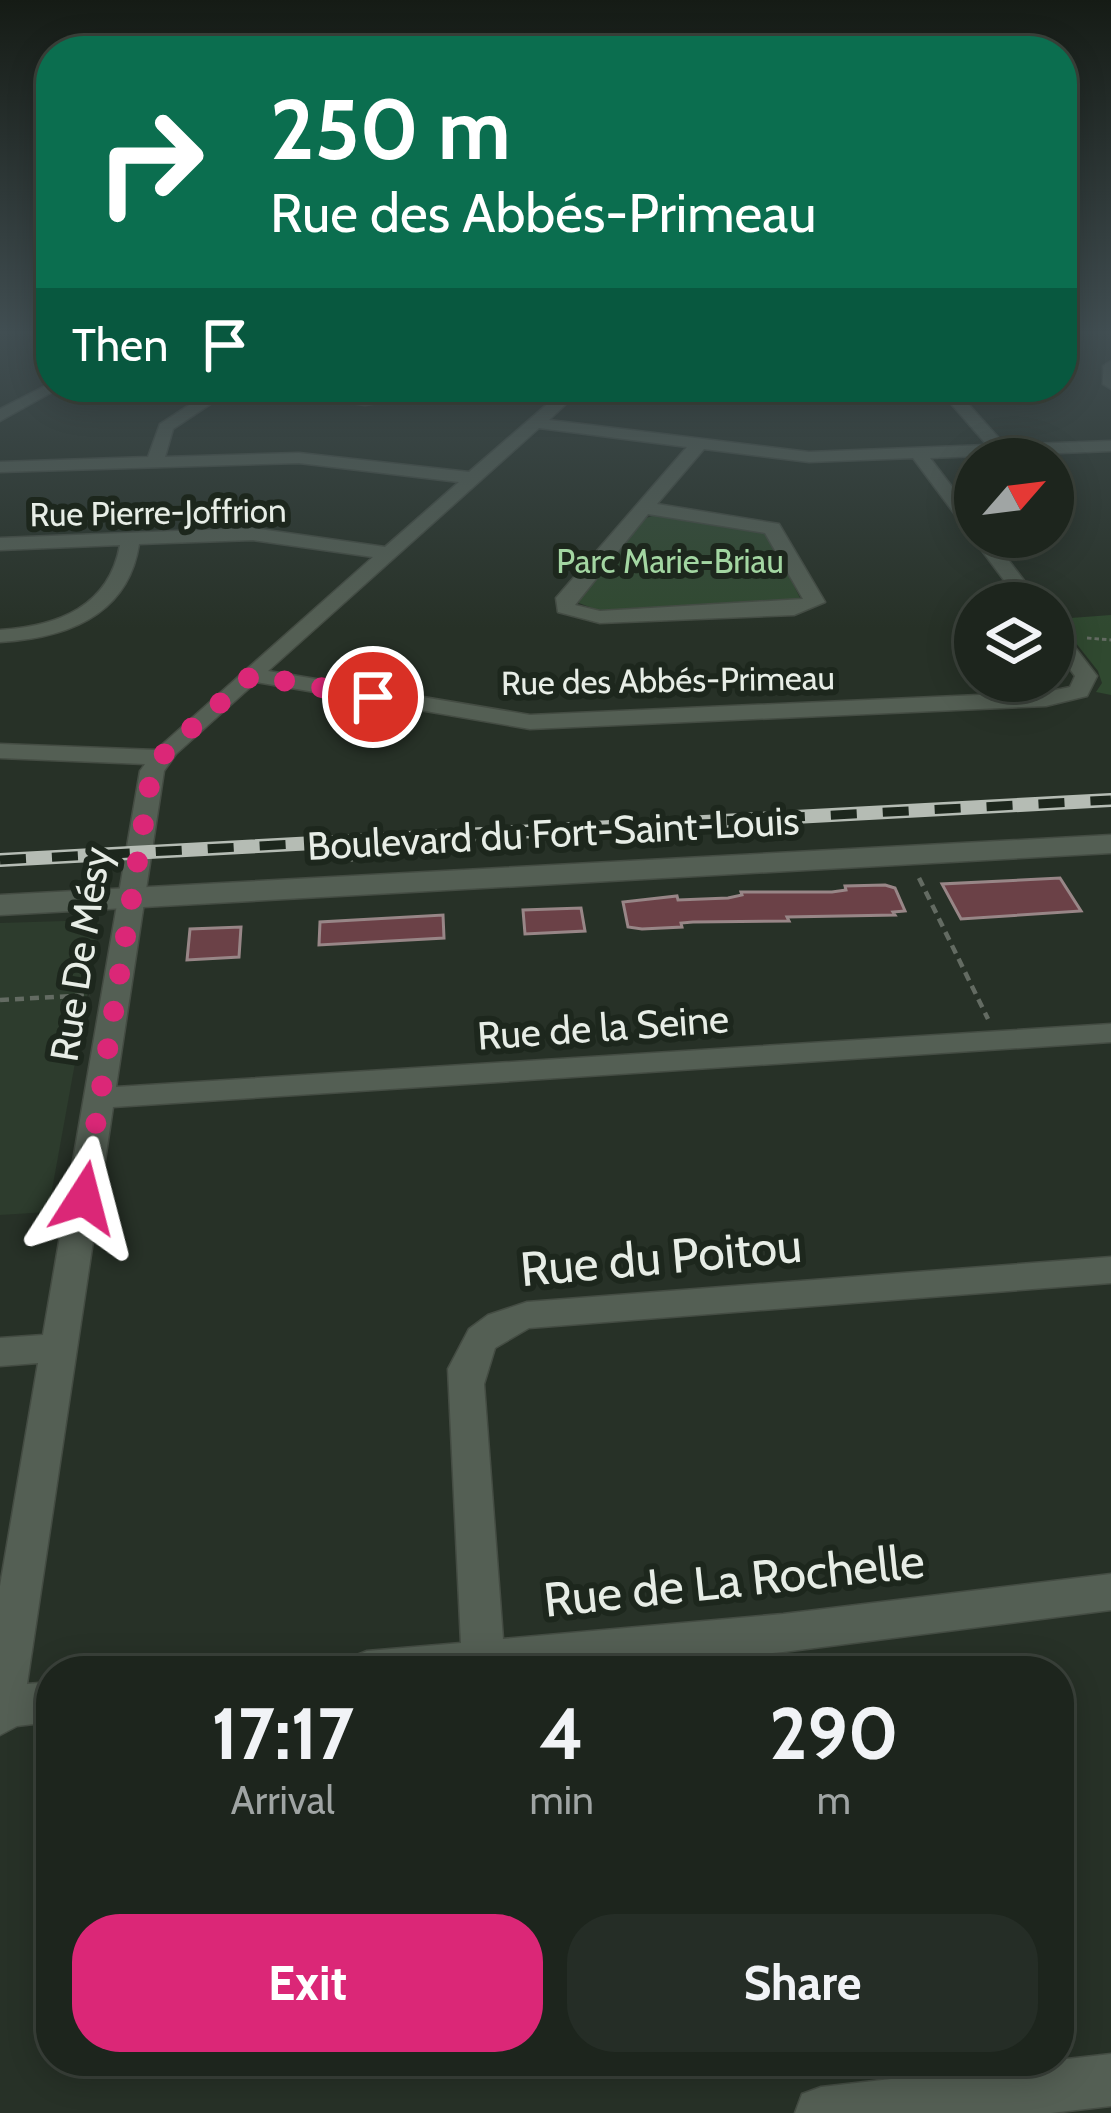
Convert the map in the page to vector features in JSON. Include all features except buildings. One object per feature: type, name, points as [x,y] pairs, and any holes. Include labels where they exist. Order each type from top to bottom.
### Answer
[{"type":"street","points":[[155,462],[165,431]]},
{"type":"street","points":[[0,751],[160,757],[526,431]]},
{"type":"street","points":[[594,431],[809,457],[954,452]]},
{"type":"street","points":[[646,508],[772,528],[815,602],[794,609],[600,617],[565,608],[566,598],[699,444]]},
{"type":"street","points":[[1074,447],[1111,446]]},
{"type":"street","points":[[918,454],[954,501]]},
{"type":"street","points":[[0,467],[320,458],[472,478]]},
{"type":"street","name":"Rue Pierre-Joffrion","points":[[0,544],[264,535],[388,553]]},
{"type":"street","points":[[0,637],[55,629],[114,589],[131,538]]},
{"type":"street","points":[[997,558],[1015,582]]},
{"type":"street","name":"Rue des Abbés-Primeau","points":[[1074,660],[1086,676],[1085,683],[1074,691]]},
{"type":"street","name":"Rue des Abbés-Primeau","points":[[252,675],[530,722],[979,702]]},
{"type":"street","name":"Rue De Mésy","points":[[1,1711],[152,770],[160,757]]},
{"type":"street","name":"Boulevard du Fort-Saint-Louis","points":[[0,905],[1111,844]]},
{"type":"street","name":"Rue de la Seine","points":[[100,1098],[1111,1034]]},
{"type":"street","name":"Rue du Poitou","points":[[483,1656],[466,1357],[478,1339],[499,1324],[527,1315],[1111,1270]]},
{"type":"street","points":[[0,1352],[59,1348]]},
{"type":"street","name":"Rue de La Rochelle","points":[[529,1656],[783,1634],[1111,1592]]},
{"type":"street","points":[[1,1711],[36,1705]]},
{"type":"street","points":[[821,2113],[1111,2080]]},
{"type":"path","points":[[1082,637],[1111,640]]},
{"type":"path","points":[[914,868],[993,1029]]},
{"type":"path","points":[[0,1000],[92,995]]},
{"type":"shaded area","points":[[96,920],[100,925],[48,1212],[0,1215],[0,923]]},
{"type":"green space","name":"Parc Marie-Briau","points":[[659,514],[768,534],[801,600],[602,612],[579,603],[577,599],[646,518]]},
{"type":"green space","points":[[1111,615],[1111,695],[1096,692],[1102,683],[1074,641],[1074,618]]},
{"type":"railway","points":[[0,860],[1111,800]]},
{"type":"route","points":[[84,1198],[155,764],[252,675],[373,697]]}]
